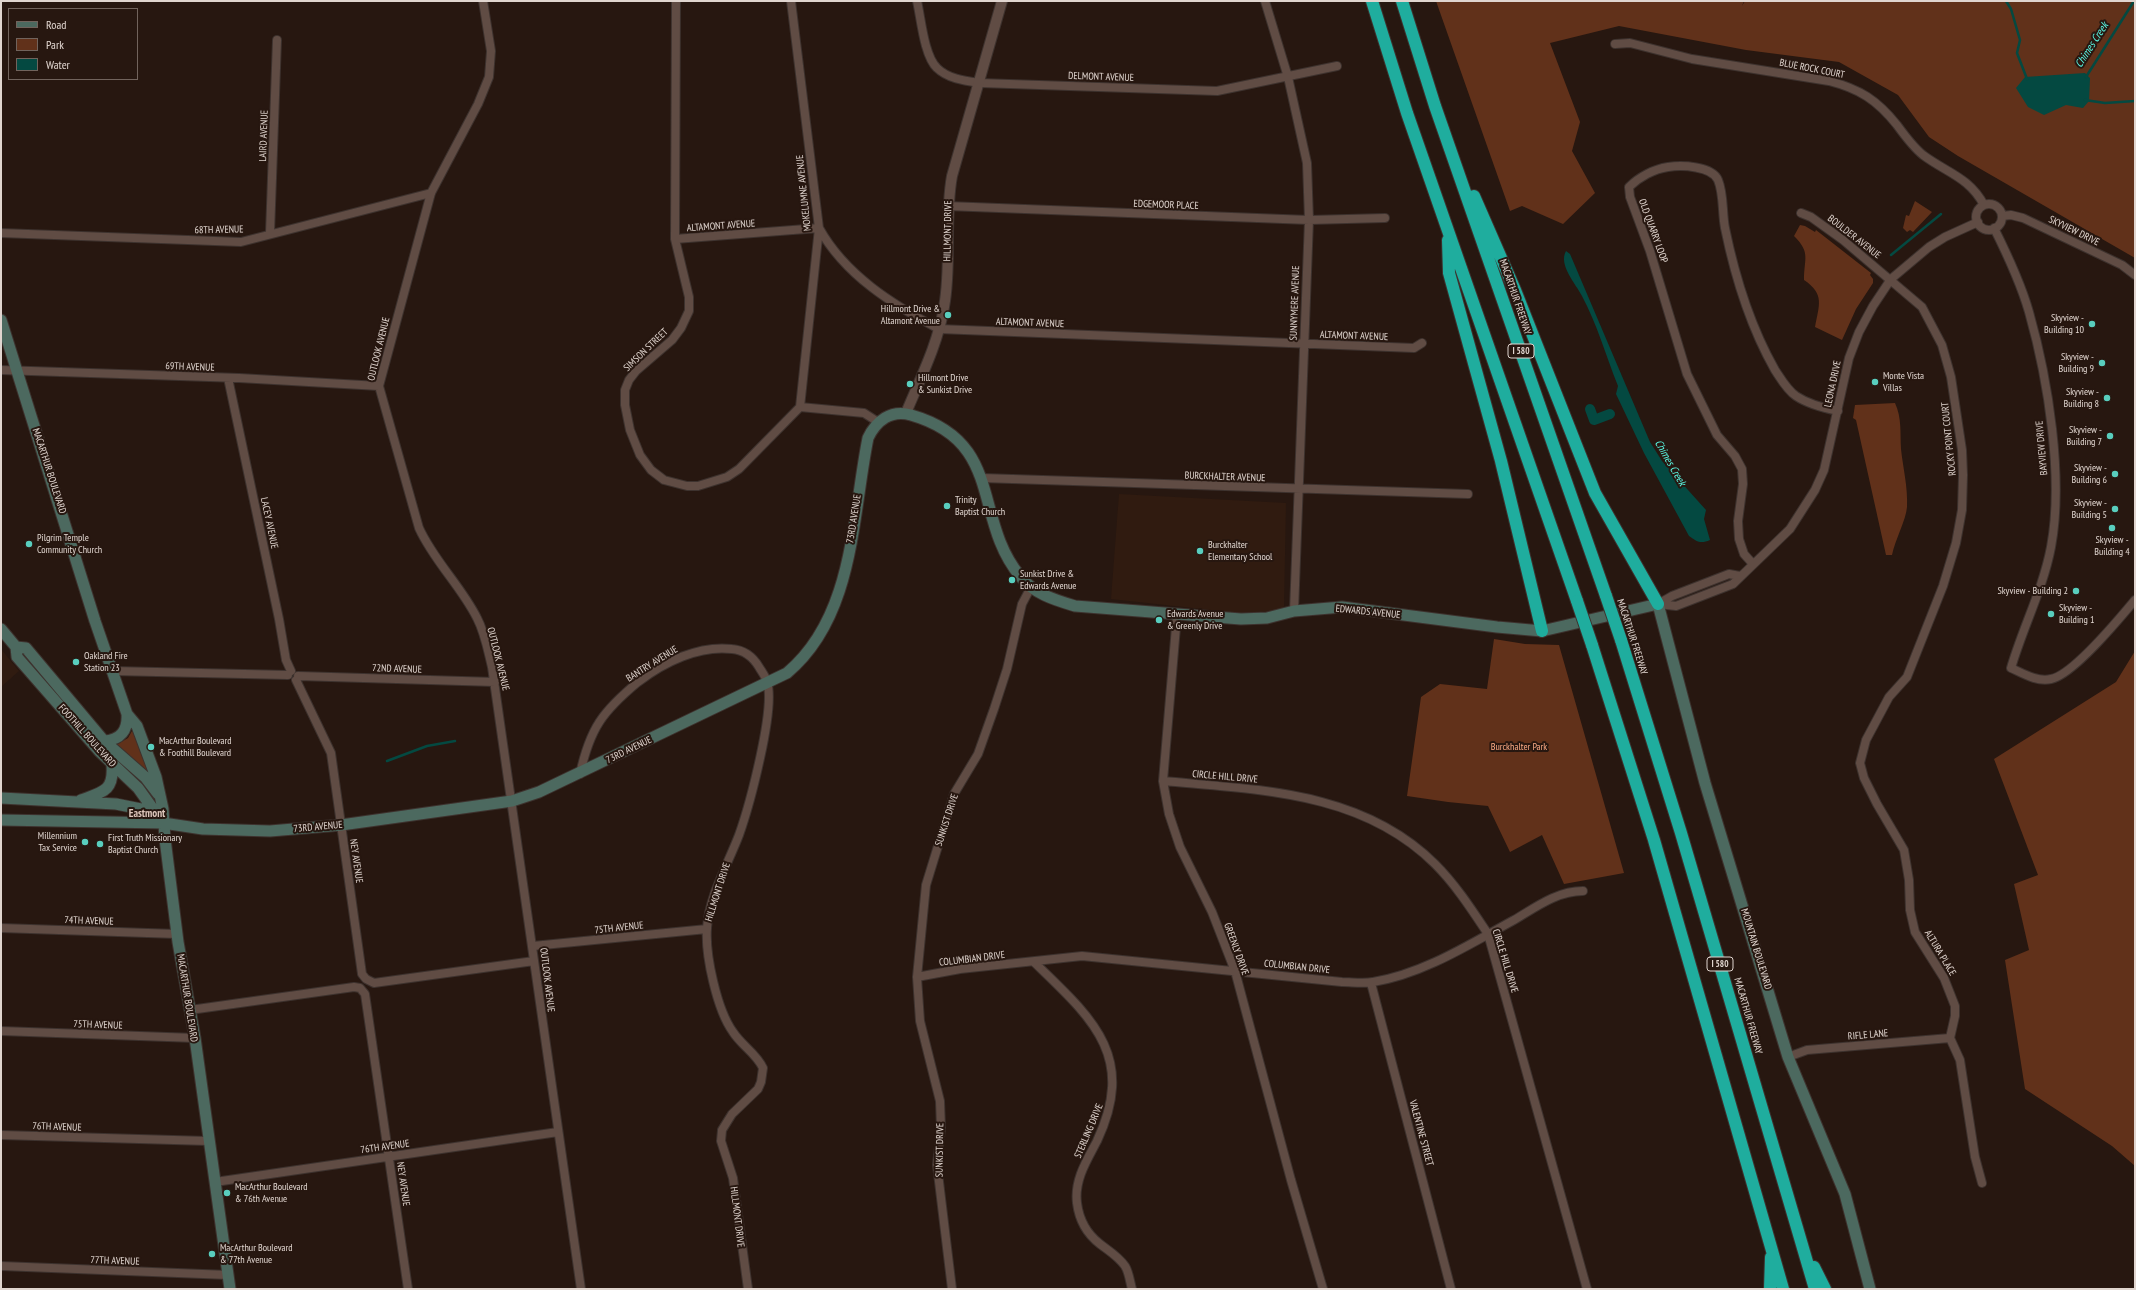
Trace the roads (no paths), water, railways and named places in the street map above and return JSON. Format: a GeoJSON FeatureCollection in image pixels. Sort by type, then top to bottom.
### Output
{"type":"FeatureCollection","features":[{"type":"Feature","properties":{"kind":"highway"},"geometry":{"type":"LineString","coordinates":[[1366,1],[1386,51]]}},
{"type":"Feature","properties":{"kind":"highway","name":"I 580"},"geometry":{"type":"LineString","coordinates":[[1372,1],[1386,51],[1592,645],[1654,840],[1784,1289]]}},
{"type":"Feature","properties":{"kind":"highway","name":"MACARTHUR FREEWAY"},"geometry":{"type":"LineString","coordinates":[[1402,1],[1435,106],[1621,640],[1679,826],[1815,1289]]}},
{"type":"Feature","properties":{"kind":"highway"},"geometry":{"type":"LineString","coordinates":[[1435,106],[1515,290],[1592,487],[1623,545],[1658,604]]}},
{"type":"Feature","properties":{"kind":"highway"},"geometry":{"type":"LineString","coordinates":[[1448,229],[1449,273],[1501,461],[1542,631]]}},
{"type":"Feature","properties":{"kind":"highway"},"geometry":{"type":"LineString","coordinates":[[1800,1238],[1825,1289]]}},
{"type":"Feature","properties":{"kind":"highway"},"geometry":{"type":"LineString","coordinates":[[1770,1289],[1772,1246]]}},
{"type":"Feature","properties":{"kind":"main road","name":"MACARTHUR BOULEVARD"},"geometry":{"type":"LineString","coordinates":[[1,320],[112,670],[127,714],[137,726],[156,776],[163,809],[163,823],[177,934],[195,1038],[208,1141],[230,1289]]}},
{"type":"Feature","properties":{"kind":"main road"},"geometry":{"type":"LineString","coordinates":[[878,422],[886,416],[897,413],[929,420],[947,430],[966,449],[974,460],[982,478],[1001,545],[1010,562],[1031,587]]}},
{"type":"Feature","properties":{"kind":"main road","name":"73RD AVENUE"},"geometry":{"type":"LineString","coordinates":[[1,820],[163,823],[203,829],[270,831],[341,825],[512,801],[539,792],[580,774],[787,673],[813,648],[826,624],[839,593],[847,564],[868,438],[878,422]]}},
{"type":"Feature","properties":{"kind":"main road","name":"EDWARDS AVENUE"},"geometry":{"type":"LineString","coordinates":[[1031,587],[1055,600],[1075,606],[1176,615],[1241,619],[1267,618],[1294,611],[1342,607],[1497,627],[1542,631],[1658,604]]}},
{"type":"Feature","properties":{"kind":"main road","name":"MOUNTAIN BOULEVARD"},"geometry":{"type":"LineString","coordinates":[[1658,604],[1706,783],[1788,1057],[1844,1194],[1870,1289]]}},
{"type":"Feature","properties":{"kind":"main road","name":"FOOTHILL BOULEVARD"},"geometry":{"type":"LineString","coordinates":[[1,628],[16,646],[17,657],[112,765],[138,788],[163,823]]}},
{"type":"Feature","properties":{"kind":"main road","name":"FOOTHILL BOULEVARD"},"geometry":{"type":"LineString","coordinates":[[16,646],[26,648],[104,741],[145,777],[160,796]]}},
{"type":"Feature","properties":{"kind":"main road"},"geometry":{"type":"LineString","coordinates":[[104,741],[113,741],[121,735],[128,724],[127,714]]}},
{"type":"Feature","properties":{"kind":"main road"},"geometry":{"type":"LineString","coordinates":[[75,802],[107,789],[113,779],[112,765]]}},
{"type":"Feature","properties":{"kind":"main road","name":"73RD AVENUE"},"geometry":{"type":"LineString","coordinates":[[1,798],[116,804],[141,808],[163,823]]}},
{"type":"Feature","properties":{"kind":"street","name":"OUTLOOK AVENUE"},"geometry":{"type":"LineString","coordinates":[[483,1],[492,51],[489,76],[478,104],[431,193],[379,386],[419,528],[426,544],[477,618],[485,637],[495,682],[558,1132],[582,1289]]}},
{"type":"Feature","properties":{"kind":"street","name":"SIMSON STREET"},"geometry":{"type":"LineString","coordinates":[[676,1],[675,239],[689,297],[689,311],[681,328],[672,340],[636,371],[629,380],[625,390],[625,405],[630,430],[640,456],[651,470],[664,480],[674,484],[687,486],[713,483],[728,477],[739,469],[800,407]]}},
{"type":"Feature","properties":{"kind":"street","name":"MOKELUMNE AVENUE"},"geometry":{"type":"LineString","coordinates":[[791,1],[819,228],[800,407]]}},
{"type":"Feature","properties":{"kind":"street","name":"DELMONT AVENUE"},"geometry":{"type":"LineString","coordinates":[[917,1],[926,43],[936,68],[953,77],[980,83],[1217,91],[1337,66]]}},
{"type":"Feature","properties":{"kind":"street","name":"HILLMONT DRIVE"},"geometry":{"type":"LineString","coordinates":[[906,414],[939,329],[947,283],[947,206],[956,159],[980,83],[1002,1]]}},
{"type":"Feature","properties":{"kind":"street","name":"SUNNYMERE AVENUE"},"geometry":{"type":"LineString","coordinates":[[1265,1],[1288,77],[1307,163],[1309,220],[1294,611]]}},
{"type":"Feature","properties":{"kind":"street","name":"LAIRD AVENUE"},"geometry":{"type":"LineString","coordinates":[[270,233],[277,40]]}},
{"type":"Feature","properties":{"kind":"street","name":"BLUE ROCK COURT"},"geometry":{"type":"LineString","coordinates":[[1615,44],[1630,43],[1692,59],[1829,81],[1850,86],[1879,104],[1913,146],[1923,155],[1967,182],[1974,189],[1984,205]]}},
{"type":"Feature","properties":{"kind":"street","name":"OLD QUARRY LOOP"},"geometry":{"type":"LineString","coordinates":[[1753,564],[1744,554],[1739,539],[1738,521],[1743,484],[1742,469],[1735,456],[1717,435],[1688,374],[1650,251],[1630,197],[1629,187],[1638,178],[1668,167],[1704,169],[1714,173],[1718,181],[1730,250],[1752,326],[1765,352],[1783,382],[1794,395],[1820,407],[1838,411]]}},
{"type":"Feature","properties":{"kind":"street","name":"68TH AVENUE"},"geometry":{"type":"LineString","coordinates":[[1,233],[241,242],[270,233],[431,193]]}},
{"type":"Feature","properties":{"kind":"street"},"geometry":{"type":"LineString","coordinates":[[1989,204],[1996,206],[2002,216],[1999,224],[1994,228],[1986,229],[1978,222],[1976,214],[1984,205],[1989,204]]}},
{"type":"Feature","properties":{"kind":"street","name":"EDGEMOOR PLACE"},"geometry":{"type":"LineString","coordinates":[[947,206],[1309,220],[1385,218]]}},
{"type":"Feature","properties":{"kind":"street","name":"BOULDER AVENUE"},"geometry":{"type":"LineString","coordinates":[[1801,214],[1811,217],[1843,240],[1891,280]]}},
{"type":"Feature","properties":{"kind":"street","name":"SKYVIEW DRIVE"},"geometry":{"type":"LineString","coordinates":[[2002,216],[2011,215],[2023,218],[2122,265],[2135,275]]}},
{"type":"Feature","properties":{"kind":"street","name":"LEONA DRIVE"},"geometry":{"type":"LineString","coordinates":[[1658,604],[1672,596],[1729,574],[1740,576],[1790,529],[1815,490],[1824,470],[1849,358],[1859,332],[1891,280],[1929,247],[1945,237],[1978,222]]}},
{"type":"Feature","properties":{"kind":"street","name":"ALTAMONT AVENUE"},"geometry":{"type":"LineString","coordinates":[[675,239],[819,228],[837,255],[878,294],[909,314],[939,329],[1414,348],[1422,343]]}},
{"type":"Feature","properties":{"kind":"street","name":"BAYVIEW DRIVE"},"geometry":{"type":"LineString","coordinates":[[1994,228],[2029,311],[2037,345],[2055,455],[2055,512],[2051,546],[2042,581],[2011,668],[2036,679],[2052,679],[2067,672],[2120,618],[2135,600]]}},
{"type":"Feature","properties":{"kind":"street","name":"ROCKY POINT COURT"},"geometry":{"type":"LineString","coordinates":[[1860,763],[1866,740],[1889,697],[1907,677],[1943,586],[1956,543],[1962,510],[1963,475],[1957,407],[1951,377],[1942,345],[1922,307],[1891,280]]}},
{"type":"Feature","properties":{"kind":"street","name":"69TH AVENUE"},"geometry":{"type":"LineString","coordinates":[[1,370],[228,378],[379,386]]}},
{"type":"Feature","properties":{"kind":"street","name":"LACEY AVENUE"},"geometry":{"type":"LineString","coordinates":[[228,378],[289,673]]}},
{"type":"Feature","properties":{"kind":"street"},"geometry":{"type":"LineString","coordinates":[[800,407],[864,413],[878,422]]}},
{"type":"Feature","properties":{"kind":"street","name":"BURCKHALTER AVENUE"},"geometry":{"type":"LineString","coordinates":[[982,478],[1298,490],[1468,494]]}},
{"type":"Feature","properties":{"kind":"street","name":"SUNKIST DRIVE"},"geometry":{"type":"LineString","coordinates":[[952,1289],[937,1165],[941,1128],[940,1101],[920,1021],[917,977],[926,885],[954,794],[978,754],[994,709],[1007,669],[1022,604],[1031,587]]}},
{"type":"Feature","properties":{"kind":"street","name":"GREENLY DRIVE"},"geometry":{"type":"LineString","coordinates":[[1176,615],[1163,781],[1169,814],[1180,847],[1212,912],[1235,971],[1291,1180],[1323,1289]]}},
{"type":"Feature","properties":{"kind":"street","name":"BANTRY AVENUE"},"geometry":{"type":"LineString","coordinates":[[580,774],[583,757],[596,724],[604,713],[617,699],[642,680],[683,655],[722,648],[737,649],[756,661],[768,682]]}},
{"type":"Feature","properties":{"kind":"street"},"geometry":{"type":"LineString","coordinates":[[112,670],[289,673],[290,679],[297,678]]}},
{"type":"Feature","properties":{"kind":"street","name":"72ND AVENUE"},"geometry":{"type":"LineString","coordinates":[[297,678],[495,682]]}},
{"type":"Feature","properties":{"kind":"street","name":"NEY AVENUE"},"geometry":{"type":"LineString","coordinates":[[297,678],[331,753],[362,974],[366,979],[374,983],[534,960]]}},
{"type":"Feature","properties":{"kind":"street","name":"HILLMONT DRIVE"},"geometry":{"type":"LineString","coordinates":[[748,1289],[733,1178],[722,1141],[722,1130],[732,1114],[758,1088],[761,1082],[763,1068],[752,1051],[734,1034],[722,1011],[712,974],[707,929],[709,913],[739,833],[758,769],[769,704],[768,682]]}},
{"type":"Feature","properties":{"kind":"street","name":"ALTURA PLACE"},"geometry":{"type":"LineString","coordinates":[[1860,763],[1864,778],[1877,804],[1904,850],[1909,880],[1910,910],[1915,932],[1944,978],[1955,1006],[1955,1016],[1950,1038]]}},
{"type":"Feature","properties":{"kind":"street","name":"CIRCLE HILL DRIVE"},"geometry":{"type":"LineString","coordinates":[[1163,781],[1275,791],[1324,801],[1365,818],[1404,840],[1435,864],[1463,897],[1488,934],[1587,1289]]}},
{"type":"Feature","properties":{"kind":"street","name":"COLUMBIAN DRIVE"},"geometry":{"type":"LineString","coordinates":[[917,977],[960,969],[1082,956],[1342,982],[1371,983],[1418,970],[1488,934],[1560,894],[1583,890]]}},
{"type":"Feature","properties":{"kind":"street","name":"74TH AVENUE"},"geometry":{"type":"LineString","coordinates":[[1,928],[177,934]]}},
{"type":"Feature","properties":{"kind":"street","name":"75TH AVENUE"},"geometry":{"type":"LineString","coordinates":[[533,946],[707,929]]}},
{"type":"Feature","properties":{"kind":"street","name":"STERLING DRIVE"},"geometry":{"type":"LineString","coordinates":[[1034,962],[1082,1010],[1096,1030],[1109,1055],[1113,1081],[1111,1106],[1078,1180],[1077,1202],[1081,1219],[1089,1232],[1126,1267],[1132,1289]]}},
{"type":"Feature","properties":{"kind":"street","name":"VALENTINE STREET"},"geometry":{"type":"LineString","coordinates":[[1371,983],[1451,1289]]}},
{"type":"Feature","properties":{"kind":"street","name":"NEY AVENUE"},"geometry":{"type":"LineString","coordinates":[[190,1010],[354,987],[360,988],[365,994],[408,1289]]}},
{"type":"Feature","properties":{"kind":"street","name":"75TH AVENUE"},"geometry":{"type":"LineString","coordinates":[[1,1031],[195,1038]]}},
{"type":"Feature","properties":{"kind":"street"},"geometry":{"type":"LineString","coordinates":[[1950,1038],[1960,1060],[1975,1157],[1982,1183]]}},
{"type":"Feature","properties":{"kind":"street","name":"RIFLE LANE"},"geometry":{"type":"LineString","coordinates":[[1788,1057],[1807,1050],[1950,1038]]}},
{"type":"Feature","properties":{"kind":"street","name":"76TH AVENUE"},"geometry":{"type":"LineString","coordinates":[[215,1182],[558,1132]]}},
{"type":"Feature","properties":{"kind":"street","name":"76TH AVENUE"},"geometry":{"type":"LineString","coordinates":[[1,1135],[208,1141]]}},
{"type":"Feature","properties":{"kind":"street","name":"77TH AVENUE"},"geometry":{"type":"LineString","coordinates":[[1,1266],[228,1275]]}},
{"type":"Feature","properties":{"kind":"water"},"geometry":{"type":"Polygon","coordinates":[[[2085,73],[2090,78],[2089,101],[2083,108],[2066,105],[2044,115],[2028,107],[2016,88],[2025,77],[2085,73]]]}},
{"type":"Feature","properties":{"kind":"water"},"geometry":{"type":"Polygon","coordinates":[[[1566,251],[1570,254],[1650,442],[1662,461],[1706,510],[1704,519],[1710,540],[1699,542],[1689,536],[1644,453],[1616,394],[1618,386],[1592,318],[1582,296],[1566,268],[1564,256],[1566,251]]]}},
{"type":"Feature","properties":{"kind":"waterway"},"geometry":{"type":"LineString","coordinates":[[2006,1],[2011,9],[2020,40],[2017,53],[2027,79]]}},
{"type":"Feature","properties":{"kind":"waterway","name":"Chimes Creek"},"geometry":{"type":"LineString","coordinates":[[2086,77],[2134,1]]}},
{"type":"Feature","properties":{"kind":"waterway"},"geometry":{"type":"LineString","coordinates":[[2085,100],[2105,103],[2135,101]]}},
{"type":"Feature","properties":{"kind":"waterway"},"geometry":{"type":"LineString","coordinates":[[1891,255],[1941,214]]}},
{"type":"Feature","properties":{"kind":"waterway","name":"Chimes Creek"},"geometry":{"type":"LineString","coordinates":[[1590,409],[1594,420],[1610,414]]}},
{"type":"Feature","properties":{"kind":"waterway"},"geometry":{"type":"LineString","coordinates":[[387,761],[427,746],[455,741]]}},
{"type":"Feature","properties":{"kind":"place","name":"Hillmont Drive & Altamont Avenue"},"geometry":{"type":"Point","coordinates":[948,315]}},
{"type":"Feature","properties":{"kind":"place","name":"Skyview - Building 10"},"geometry":{"type":"Point","coordinates":[2092,324]}},
{"type":"Feature","properties":{"kind":"place","name":"Skyview - Building 9"},"geometry":{"type":"Point","coordinates":[2102,363]}},
{"type":"Feature","properties":{"kind":"place","name":"Monte Vista Villas"},"geometry":{"type":"Point","coordinates":[1875,382]}},
{"type":"Feature","properties":{"kind":"place","name":"Hillmont Drive & Sunkist Drive"},"geometry":{"type":"Point","coordinates":[910,384]}},
{"type":"Feature","properties":{"kind":"place","name":"Skyview - Building 8"},"geometry":{"type":"Point","coordinates":[2107,398]}},
{"type":"Feature","properties":{"kind":"place","name":"Skyview - Building 7"},"geometry":{"type":"Point","coordinates":[2110,436]}},
{"type":"Feature","properties":{"kind":"place","name":"Skyview - Building 6"},"geometry":{"type":"Point","coordinates":[2115,474]}},
{"type":"Feature","properties":{"kind":"place","name":"Trinity Baptist Church"},"geometry":{"type":"Point","coordinates":[947,506]}},
{"type":"Feature","properties":{"kind":"place","name":"Skyview - Building 5"},"geometry":{"type":"Point","coordinates":[2115,509]}},
{"type":"Feature","properties":{"kind":"place","name":"Skyview - Building 4"},"geometry":{"type":"Point","coordinates":[2112,528]}},
{"type":"Feature","properties":{"kind":"place","name":"Pilgrim Temple Community Church"},"geometry":{"type":"Point","coordinates":[29,544]}},
{"type":"Feature","properties":{"kind":"place","name":"Burckhalter Elementary School"},"geometry":{"type":"Point","coordinates":[1200,551]}},
{"type":"Feature","properties":{"kind":"place","name":"Sunkist Drive & Edwards Avenue"},"geometry":{"type":"Point","coordinates":[1012,580]}},
{"type":"Feature","properties":{"kind":"place","name":"Skyview - Building 2"},"geometry":{"type":"Point","coordinates":[2076,591]}},
{"type":"Feature","properties":{"kind":"place","name":"Skyview - Building 1"},"geometry":{"type":"Point","coordinates":[2051,614]}},
{"type":"Feature","properties":{"kind":"place","name":"Edwards Avenue & Greenly Drive"},"geometry":{"type":"Point","coordinates":[1159,620]}},
{"type":"Feature","properties":{"kind":"place","name":"Oakland Fire Station 23"},"geometry":{"type":"Point","coordinates":[76,662]}},
{"type":"Feature","properties":{"kind":"place","name":"MacArthur Boulevard & Foothill Boulevard"},"geometry":{"type":"Point","coordinates":[151,747]}},
{"type":"Feature","properties":{"kind":"place","name":"Millennium Tax Service"},"geometry":{"type":"Point","coordinates":[85,842]}},
{"type":"Feature","properties":{"kind":"place","name":"First Truth Missionary Baptist Church"},"geometry":{"type":"Point","coordinates":[100,844]}},
{"type":"Feature","properties":{"kind":"place","name":"MacArthur Boulevard & 76th Avenue"},"geometry":{"type":"Point","coordinates":[227,1193]}},
{"type":"Feature","properties":{"kind":"place","name":"MacArthur Boulevard & 77th Avenue"},"geometry":{"type":"Point","coordinates":[212,1254]}},
{"type":"Feature","properties":{"kind":"district","name":"Eastmont"},"geometry":{"type":"Point","coordinates":[147,814]}},
{"type":"Feature","properties":{"kind":"park label","name":"Burckhalter Park"},"geometry":{"type":"Point","coordinates":[1519,747]}}]}
